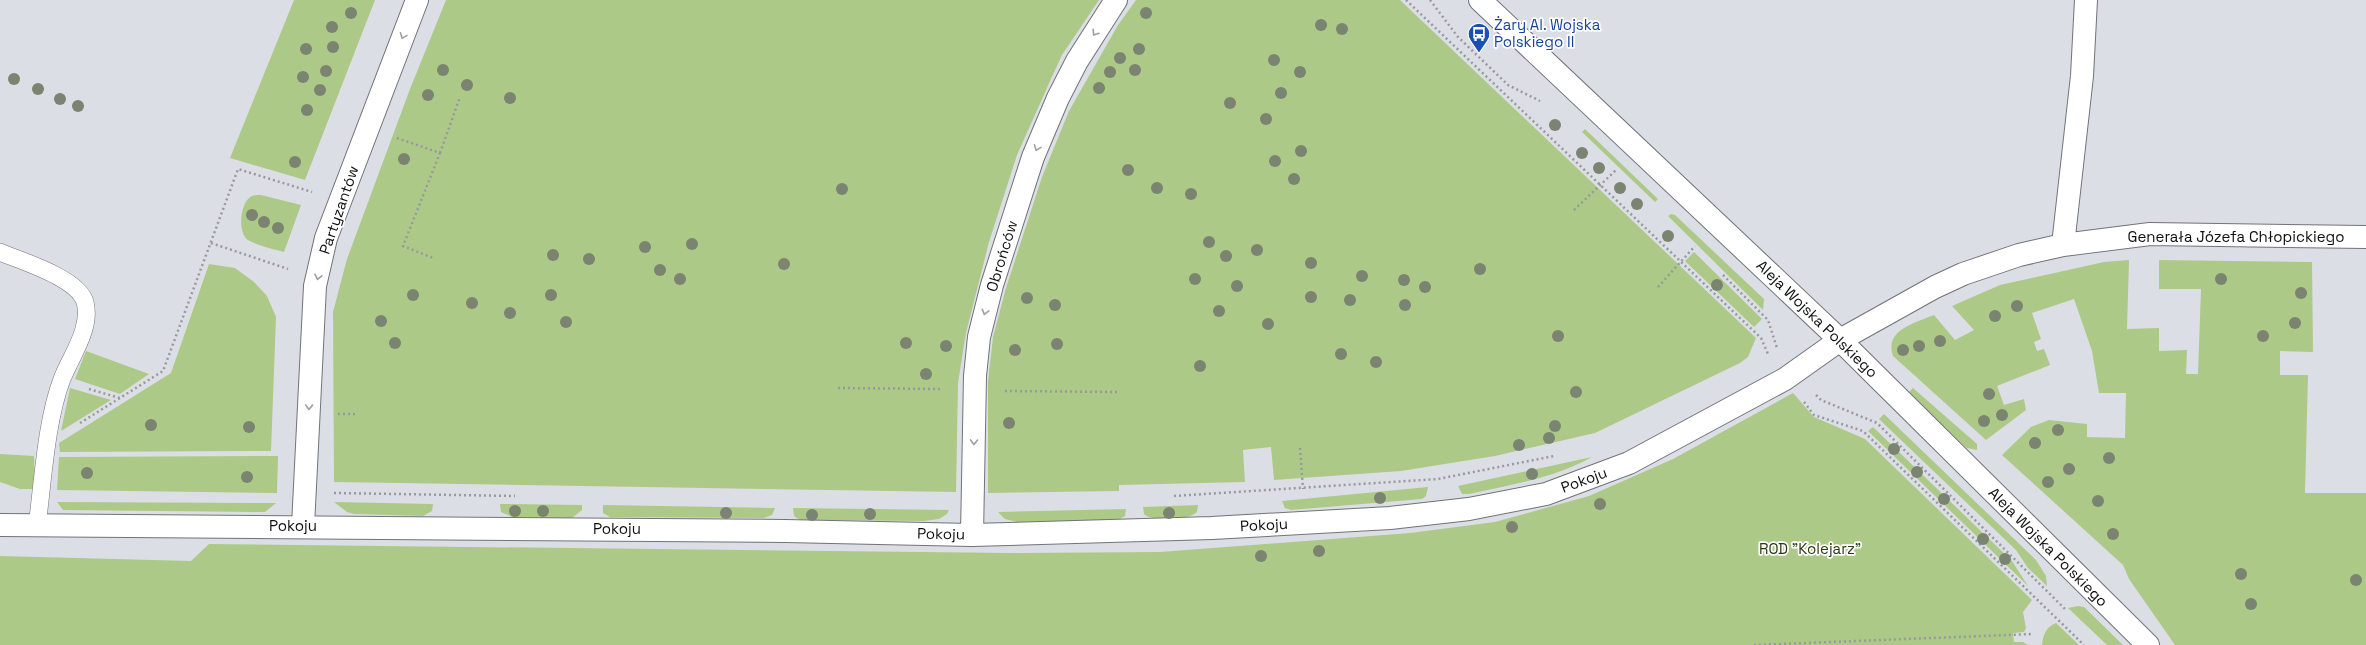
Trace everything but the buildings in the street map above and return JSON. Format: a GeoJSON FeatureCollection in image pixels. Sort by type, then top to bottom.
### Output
{"type":"FeatureCollection","features":[{"type":"Feature","properties":{"kind":"street","name":"Partyzantów"},"geometry":{"type":"LineString","coordinates":[[303,526],[316,286],[326,238],[417,0]]}},
{"type":"Feature","properties":{"kind":"street","name":"Obrońców"},"geometry":{"type":"LineString","coordinates":[[972,535],[975,376],[979,337],[992,285],[1033,157],[1058,98],[1077,61],[1116,0]]}},
{"type":"Feature","properties":{"kind":"street","name":"Aleja Wojska Polskiego"},"geometry":{"type":"LineString","coordinates":[[1480,0],[1840,340],[2148,645]]}},
{"type":"Feature","properties":{"kind":"street"},"geometry":{"type":"LineString","coordinates":[[2063,245],[2082,76],[2086,0]]}},
{"type":"Feature","properties":{"kind":"street","name":"Generała Józefa Chłopickiego"},"geometry":{"type":"LineString","coordinates":[[1840,340],[1935,286],[1963,274],[2019,255],[2063,245],[2150,234],[2366,237]]}},
{"type":"Feature","properties":{"kind":"street","name":"Pokoju"},"geometry":{"type":"LineString","coordinates":[[0,525],[303,526],[785,531],[972,535],[1212,528],[1390,518],[1469,509],[1546,494],[1603,474],[1663,446],[1790,375],[1840,340]]}},
{"type":"Feature","properties":{"kind":"lane"},"geometry":{"type":"LineString","coordinates":[[0,252],[58,277],[74,286],[84,301],[85,321],[62,380],[49,443],[38,526]]}},
{"type":"Feature","properties":{"kind":"path"},"geometry":{"type":"LineString","coordinates":[[1406,0],[1761,338],[1769,358],[1779,353]]}},
{"type":"Feature","properties":{"kind":"path"},"geometry":{"type":"LineString","coordinates":[[1430,0],[1458,37],[1508,85],[1542,102]]}},
{"type":"Feature","properties":{"kind":"path"},"geometry":{"type":"LineString","coordinates":[[434,258],[403,246],[440,153],[460,97]]}},
{"type":"Feature","properties":{"kind":"path"},"geometry":{"type":"LineString","coordinates":[[400,139],[440,153]]}},
{"type":"Feature","properties":{"kind":"path"},"geometry":{"type":"LineString","coordinates":[[1611,165],[1622,175]]}},
{"type":"Feature","properties":{"kind":"path"},"geometry":{"type":"LineString","coordinates":[[49,443],[163,371],[238,169],[315,193]]}},
{"type":"Feature","properties":{"kind":"path"},"geometry":{"type":"LineString","coordinates":[[1574,210],[1616,170]]}},
{"type":"Feature","properties":{"kind":"path"},"geometry":{"type":"LineString","coordinates":[[1689,241],[1700,252]]}},
{"type":"Feature","properties":{"kind":"path"},"geometry":{"type":"LineString","coordinates":[[211,243],[290,270]]}},
{"type":"Feature","properties":{"kind":"path"},"geometry":{"type":"LineString","coordinates":[[1658,287],[1695,246]]}},
{"type":"Feature","properties":{"kind":"path"},"geometry":{"type":"LineString","coordinates":[[1723,274],[1768,320],[1779,353],[1790,375],[1814,415],[1863,431],[2084,645]]}},
{"type":"Feature","properties":{"kind":"path"},"geometry":{"type":"LineString","coordinates":[[1790,375],[1821,400],[1877,423],[2072,616]]}},
{"type":"Feature","properties":{"kind":"path"},"geometry":{"type":"LineString","coordinates":[[838,388],[950,389]]}},
{"type":"Feature","properties":{"kind":"path"},"geometry":{"type":"LineString","coordinates":[[1003,391],[1120,392]]}},
{"type":"Feature","properties":{"kind":"path"},"geometry":{"type":"LineString","coordinates":[[334,414],[358,414]]}},
{"type":"Feature","properties":{"kind":"path"},"geometry":{"type":"LineString","coordinates":[[1300,448],[1303,489]]}},
{"type":"Feature","properties":{"kind":"path"},"geometry":{"type":"LineString","coordinates":[[1171,496],[1303,489],[1438,479],[1562,454]]}},
{"type":"Feature","properties":{"kind":"path"},"geometry":{"type":"LineString","coordinates":[[306,492],[522,496]]}},
{"type":"Feature","properties":{"kind":"path"},"geometry":{"type":"LineString","coordinates":[[1754,645],[2033,634]]}},
{"type":"Feature","properties":{"kind":"green space"},"geometry":{"type":"Polygon","coordinates":[[[294,0],[375,0],[305,180],[230,158],[294,0]]]}},
{"type":"Feature","properties":{"kind":"green space"},"geometry":{"type":"Polygon","coordinates":[[[446,0],[1099,0],[1062,55],[1051,79],[1017,155],[989,242],[966,333],[958,383],[956,492],[334,482],[333,312],[347,259],[410,89],[446,0]]]}},
{"type":"Feature","properties":{"kind":"green space"},"geometry":{"type":"Polygon","coordinates":[[[1136,0],[1400,0],[1756,338],[1748,357],[1740,363],[1595,433],[1495,456],[1401,471],[1274,480],[1271,447],[1243,450],[1245,482],[1119,485],[1119,491],[988,493],[988,381],[993,337],[1006,288],[1042,177],[1069,111],[1118,25],[1136,0]]]}},
{"type":"Feature","properties":{"kind":"green space"},"geometry":{"type":"Polygon","coordinates":[[[1585,129],[1658,199],[1655,202],[1582,132],[1585,129]]]}},
{"type":"Feature","properties":{"kind":"green space"},"geometry":{"type":"Polygon","coordinates":[[[261,195],[301,205],[284,252],[248,240],[242,231],[241,217],[245,204],[252,196],[261,195]]]}},
{"type":"Feature","properties":{"kind":"green space"},"geometry":{"type":"Polygon","coordinates":[[[1671,214],[1675,215],[1764,299],[1763,310],[1668,216],[1671,214]]]}},
{"type":"Feature","properties":{"kind":"green space"},"geometry":{"type":"Polygon","coordinates":[[[1694,252],[1762,319],[1754,327],[1685,261],[1694,252]]]}},
{"type":"Feature","properties":{"kind":"green space"},"geometry":{"type":"Polygon","coordinates":[[[2129,260],[2127,329],[2159,328],[2159,351],[2187,350],[2186,374],[2198,374],[2201,289],[2159,289],[2159,260],[2312,262],[2313,352],[2280,351],[2280,375],[2308,375],[2305,493],[2366,493],[2366,645],[2175,645],[2129,579],[2123,565],[2002,455],[2031,427],[2049,420],[2087,424],[2087,437],[2125,438],[2126,393],[2099,393],[2092,351],[2074,299],[2032,313],[2041,339],[2034,342],[2037,351],[2044,349],[2050,365],[1997,386],[2004,405],[2024,399],[2026,410],[1986,440],[1893,356],[1891,347],[1897,334],[1910,325],[1934,315],[1955,340],[1974,330],[1952,306],[2000,285],[2104,262],[2129,260]]]}},
{"type":"Feature","properties":{"kind":"green space"},"geometry":{"type":"Polygon","coordinates":[[[209,264],[235,268],[254,282],[267,296],[276,317],[271,451],[60,452],[59,443],[171,373],[209,264]]]}},
{"type":"Feature","properties":{"kind":"green space"},"geometry":{"type":"Polygon","coordinates":[[[86,351],[149,374],[120,394],[75,379],[86,351]]]}},
{"type":"Feature","properties":{"kind":"green space"},"geometry":{"type":"Polygon","coordinates":[[[70,388],[111,400],[61,431],[70,388]]]}},
{"type":"Feature","properties":{"kind":"green space"},"geometry":{"type":"Polygon","coordinates":[[[1913,388],[1977,444],[1977,450],[1967,448],[1913,399],[1909,392],[1913,388]]]}},
{"type":"Feature","properties":{"kind":"green space","name":"ROD \"Kolejarz\""},"geometry":{"type":"Polygon","coordinates":[[[1793,393],[1814,417],[1865,439],[2032,600],[2023,612],[2026,628],[2024,632],[2013,633],[2014,642],[2023,642],[2028,645],[0,645],[0,556],[191,561],[209,544],[1011,553],[1160,552],[1410,533],[1495,522],[1589,496],[1673,459],[1793,393]]]}},
{"type":"Feature","properties":{"kind":"green space"},"geometry":{"type":"Polygon","coordinates":[[[1884,414],[2036,560],[2046,576],[2047,586],[2028,568],[2016,550],[1879,419],[1884,414]]]}},
{"type":"Feature","properties":{"kind":"green space"},"geometry":{"type":"Polygon","coordinates":[[[1873,427],[2012,561],[2028,586],[1868,431],[1873,427]]]}},
{"type":"Feature","properties":{"kind":"green space"},"geometry":{"type":"Polygon","coordinates":[[[0,454],[34,456],[35,489],[20,489],[0,482],[0,454]]]}},
{"type":"Feature","properties":{"kind":"green space"},"geometry":{"type":"Polygon","coordinates":[[[278,456],[277,493],[57,490],[59,457],[278,456]]]}},
{"type":"Feature","properties":{"kind":"green space"},"geometry":{"type":"Polygon","coordinates":[[[1592,457],[1548,476],[1469,494],[1462,494],[1458,486],[1592,457]]]}},
{"type":"Feature","properties":{"kind":"green space"},"geometry":{"type":"Polygon","coordinates":[[[1428,487],[1426,496],[1422,499],[1291,510],[1285,508],[1282,501],[1428,487]]]}},
{"type":"Feature","properties":{"kind":"green space"},"geometry":{"type":"Polygon","coordinates":[[[57,502],[276,503],[265,512],[63,510],[57,502]]]}},
{"type":"Feature","properties":{"kind":"green space"},"geometry":{"type":"Polygon","coordinates":[[[334,502],[433,504],[432,511],[423,516],[354,514],[347,512],[334,502]]]}},
{"type":"Feature","properties":{"kind":"green space"},"geometry":{"type":"Polygon","coordinates":[[[500,504],[582,505],[582,510],[572,518],[512,517],[501,512],[500,504]]]}},
{"type":"Feature","properties":{"kind":"green space"},"geometry":{"type":"Polygon","coordinates":[[[603,505],[775,508],[772,515],[764,518],[610,517],[603,513],[603,505]]]}},
{"type":"Feature","properties":{"kind":"green space"},"geometry":{"type":"Polygon","coordinates":[[[1198,505],[1197,512],[1193,515],[1170,519],[1148,517],[1144,514],[1143,507],[1198,505]]]}},
{"type":"Feature","properties":{"kind":"green space"},"geometry":{"type":"Polygon","coordinates":[[[793,508],[949,510],[947,514],[939,519],[924,521],[800,520],[794,516],[793,508]]]}},
{"type":"Feature","properties":{"kind":"green space"},"geometry":{"type":"Polygon","coordinates":[[[1126,509],[1125,516],[1116,521],[1017,522],[1005,519],[998,512],[1126,509]]]}},
{"type":"Feature","properties":{"kind":"green space"},"geometry":{"type":"Polygon","coordinates":[[[2078,606],[2084,607],[2123,645],[2107,645],[2068,608],[2078,606]]]}},
{"type":"Feature","properties":{"kind":"green space"},"geometry":{"type":"Polygon","coordinates":[[[2056,623],[2079,645],[2042,645],[2046,632],[2056,623]]]}},
{"type":"Feature","properties":{"kind":"place","name":"Żary Al. Wojska Polskiego II"},"geometry":{"type":"Point","coordinates":[1479,54]}}]}
